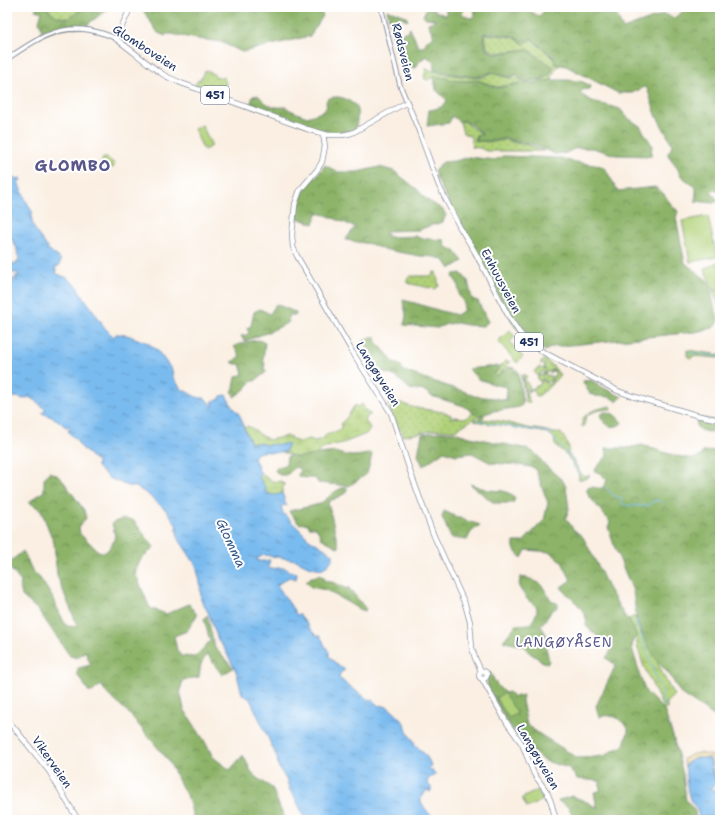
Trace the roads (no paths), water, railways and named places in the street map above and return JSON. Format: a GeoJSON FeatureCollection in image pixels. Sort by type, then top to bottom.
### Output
{"type":"FeatureCollection","features":[{"type":"Feature","properties":{"kind":"main road"},"geometry":{"type":"LineString","coordinates":[[116,39],[128,13],[129,7]]}},
{"type":"Feature","properties":{"kind":"main road","name":"Glomboveien"},"geometry":{"type":"LineString","coordinates":[[116,39],[172,79],[282,120],[326,134],[342,135],[352,133],[406,102]]}},
{"type":"Feature","properties":{"kind":"main road","name":"Enhuusveien"},"geometry":{"type":"LineString","coordinates":[[406,102],[419,131],[439,186],[509,317],[525,339],[543,352],[618,391],[696,415],[720,420]]}},
{"type":"Feature","properties":{"kind":"main road","name":"Langøyveien"},"geometry":{"type":"LineString","coordinates":[[326,134],[324,153],[320,166],[302,187],[297,198],[292,228],[293,247],[346,342],[390,413],[434,536],[465,604],[470,622],[472,648],[481,671],[478,675],[479,677],[484,678],[490,694],[503,718],[522,744],[534,774],[550,799],[556,820]]}},
{"type":"Feature","properties":{"kind":"main road","name":"Vikerveien"},"geometry":{"type":"LineString","coordinates":[[7,718],[49,771],[78,820]]}},
{"type":"Feature","properties":{"kind":"street","name":"Rødsveien"},"geometry":{"type":"LineString","coordinates":[[381,7],[400,84],[406,102]]}},
{"type":"Feature","properties":{"kind":"street","name":"Glomboveien"},"geometry":{"type":"LineString","coordinates":[[7,59],[42,37],[63,30],[76,29],[97,31],[112,36],[116,39]]}},
{"type":"Feature","properties":{"kind":"water","name":"Glomma"},"geometry":{"type":"Polygon","coordinates":[[[7,175],[9,178],[12,175],[15,179],[21,179],[18,183],[33,213],[31,215],[33,226],[48,249],[61,260],[59,266],[55,267],[57,274],[66,277],[78,287],[102,323],[101,324],[114,337],[116,334],[127,335],[148,343],[157,350],[172,370],[173,377],[182,390],[197,397],[205,398],[212,406],[214,406],[212,402],[220,399],[221,396],[226,395],[241,418],[251,443],[260,443],[265,445],[289,444],[286,451],[273,453],[266,451],[254,455],[253,457],[258,466],[257,468],[261,473],[259,476],[266,488],[265,491],[267,493],[278,495],[282,493],[285,499],[284,502],[288,505],[281,506],[283,513],[309,539],[333,554],[333,558],[328,565],[321,569],[308,566],[296,560],[264,555],[258,558],[257,561],[261,562],[270,560],[268,567],[269,569],[285,568],[289,571],[297,573],[296,579],[289,577],[277,585],[296,615],[299,614],[312,631],[317,636],[320,636],[329,652],[331,659],[345,670],[340,673],[339,678],[380,707],[380,705],[388,707],[405,724],[408,734],[414,741],[414,745],[429,760],[431,766],[428,768],[436,774],[428,779],[427,783],[431,787],[431,791],[429,792],[429,790],[427,790],[424,794],[422,794],[421,798],[421,803],[434,820],[306,820],[278,766],[277,757],[250,699],[242,694],[236,671],[218,640],[208,612],[201,600],[200,582],[196,565],[178,538],[176,524],[167,511],[146,493],[136,487],[128,486],[109,478],[97,467],[97,462],[70,434],[68,430],[71,428],[69,426],[66,427],[56,419],[42,413],[45,409],[37,402],[29,397],[23,399],[7,396],[7,277],[12,277],[15,281],[18,280],[15,279],[15,276],[19,276],[18,273],[12,273],[10,266],[12,263],[16,264],[19,262],[19,258],[17,248],[14,244],[15,243],[7,235],[7,175]]]}},
{"type":"Feature","properties":{"kind":"water"},"geometry":{"type":"Polygon","coordinates":[[[696,758],[709,758],[710,760],[712,773],[718,782],[712,787],[713,790],[718,791],[717,797],[720,804],[720,820],[699,819],[697,810],[690,799],[685,767],[687,763],[696,758]]]}},
{"type":"Feature","properties":{"kind":"waterway"},"geometry":{"type":"LineString","coordinates":[[689,353],[720,356]]}},
{"type":"Feature","properties":{"kind":"waterway"},"geometry":{"type":"LineString","coordinates":[[478,421],[548,432],[569,455],[580,475]]}},
{"type":"Feature","properties":{"kind":"waterway"},"geometry":{"type":"LineString","coordinates":[[606,487],[611,494],[619,498]]}},
{"type":"Feature","properties":{"kind":"waterway"},"geometry":{"type":"LineString","coordinates":[[621,498],[623,505],[648,506],[653,501],[658,500],[663,503]]}},
{"type":"Feature","properties":{"kind":"waterway"},"geometry":{"type":"LineString","coordinates":[[638,620],[636,623],[658,683],[662,689],[662,699],[665,706]]}},
{"type":"Feature","properties":{"kind":"district","name":"GLOMBO"},"geometry":{"type":"Point","coordinates":[73,165]}},
{"type":"Feature","properties":{"kind":"district","name":"LANGØYÅSEN"},"geometry":{"type":"Point","coordinates":[564,642]}}]}
